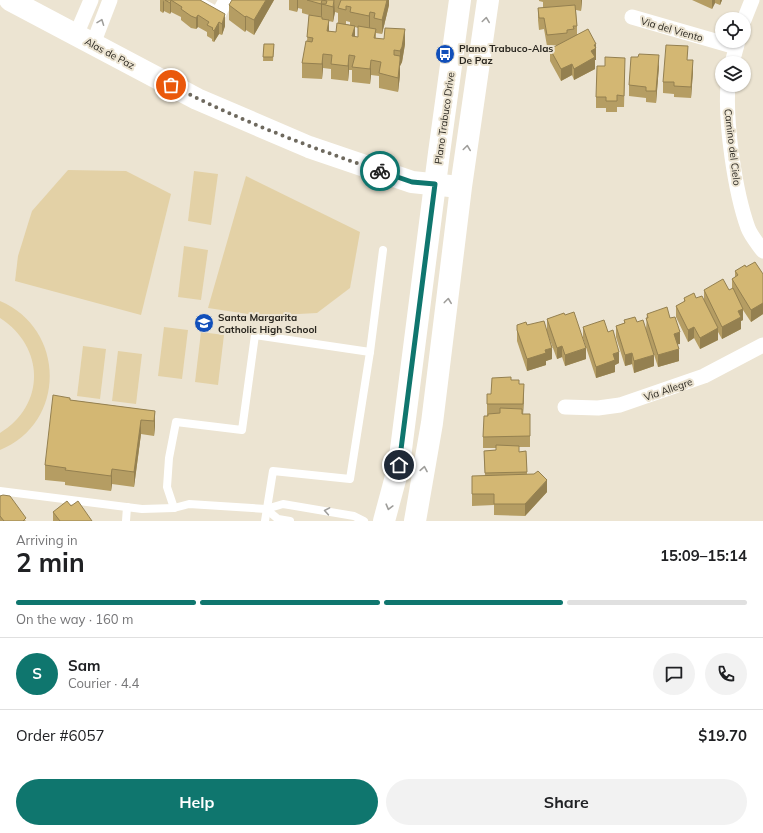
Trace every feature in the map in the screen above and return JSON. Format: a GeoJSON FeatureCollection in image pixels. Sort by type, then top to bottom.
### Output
{"type":"FeatureCollection","features":[{"type":"Feature","properties":{"kind":"main road","name":"Alas de Paz"},"geometry":{"type":"LineString","coordinates":[[10,0],[197,99],[309,147],[412,182],[461,187]]}},
{"type":"Feature","properties":{"kind":"main road","name":"Plano Trabuco Drive"},"geometry":{"type":"LineString","coordinates":[[384,521],[399,465],[460,0]]}},
{"type":"Feature","properties":{"kind":"main road"},"geometry":{"type":"LineString","coordinates":[[414,521],[432,423],[461,187],[488,0]]}},
{"type":"Feature","properties":{"kind":"street"},"geometry":{"type":"LineString","coordinates":[[84,40],[91,0]]}},
{"type":"Feature","properties":{"kind":"street"},"geometry":{"type":"LineString","coordinates":[[84,40],[110,0]]}},
{"type":"Feature","properties":{"kind":"street"},"geometry":{"type":"LineString","coordinates":[[190,0],[218,15],[226,0]]}},
{"type":"Feature","properties":{"kind":"street"},"geometry":{"type":"LineString","coordinates":[[747,12],[752,0]]}},
{"type":"Feature","properties":{"kind":"street","name":"Via del Viento"},"geometry":{"type":"LineString","coordinates":[[632,17],[715,38]]}},
{"type":"Feature","properties":{"kind":"street","name":"Camino del Cielo"},"geometry":{"type":"LineString","coordinates":[[728,92],[727,100],[736,180],[748,229],[763,251]]}},
{"type":"Feature","properties":{"kind":"street","name":"Via Allegre"},"geometry":{"type":"LineString","coordinates":[[565,407],[598,408],[620,405],[704,376],[763,345]]}},
{"type":"Feature","properties":{"kind":"lane"},"geometry":{"type":"LineString","coordinates":[[265,521],[273,471],[350,479],[370,352],[383,250]]}},
{"type":"Feature","properties":{"kind":"lane"},"geometry":{"type":"LineString","coordinates":[[174,508],[167,487],[169,458],[176,422],[242,430],[255,335],[370,352]]}},
{"type":"Feature","properties":{"kind":"lane"},"geometry":{"type":"LineString","coordinates":[[0,491],[142,509],[174,508],[189,504],[266,509],[284,504],[354,516],[364,521]]}},
{"type":"Feature","properties":{"kind":"lane"},"geometry":{"type":"LineString","coordinates":[[126,521],[128,507]]}},
{"type":"Feature","properties":{"kind":"lane"},"geometry":{"type":"LineString","coordinates":[[266,509],[278,519],[290,521]]}},
{"type":"Feature","properties":{"kind":"shaded area"},"geometry":{"type":"Polygon","coordinates":[[[68,170],[126,171],[171,194],[141,315],[15,281],[18,256],[32,211],[68,170]]]}},
{"type":"Feature","properties":{"kind":"shaded area"},"geometry":{"type":"Polygon","coordinates":[[[194,171],[218,174],[211,225],[188,221],[194,171]]]}},
{"type":"Feature","properties":{"kind":"shaded area"},"geometry":{"type":"Polygon","coordinates":[[[246,176],[360,232],[350,288],[317,313],[261,316],[208,308],[246,176]]]}},
{"type":"Feature","properties":{"kind":"shaded area"},"geometry":{"type":"Polygon","coordinates":[[[184,246],[208,250],[201,300],[178,297],[184,246]]]}},
{"type":"Feature","properties":{"kind":"shaded area"},"geometry":{"type":"Polygon","coordinates":[[[0,301],[22,314],[37,332],[47,353],[50,376],[47,398],[38,419],[22,437],[0,450],[0,433],[15,421],[26,407],[32,392],[34,376],[32,360],[25,344],[15,330],[0,318],[0,301]]]}},
{"type":"Feature","properties":{"kind":"shaded area"},"geometry":{"type":"Polygon","coordinates":[[[164,327],[188,330],[182,379],[158,376],[164,327]]]}},
{"type":"Feature","properties":{"kind":"shaded area"},"geometry":{"type":"Polygon","coordinates":[[[201,332],[224,335],[218,385],[195,382],[201,332]]]}},
{"type":"Feature","properties":{"kind":"shaded area"},"geometry":{"type":"Polygon","coordinates":[[[83,346],[106,349],[100,399],[77,396],[83,346]]]}},
{"type":"Feature","properties":{"kind":"shaded area"},"geometry":{"type":"Polygon","coordinates":[[[118,351],[142,354],[136,404],[112,401],[118,351]]]}},
{"type":"Feature","properties":{"kind":"building"},"geometry":{"type":"Polygon","coordinates":[[[171,0],[200,0],[225,14],[222,24],[219,22],[214,31],[212,29],[213,28],[207,25],[209,22],[198,15],[196,18],[191,16],[181,9],[182,7],[171,0]]]}},
{"type":"Feature","properties":{"kind":"building"},"geometry":{"type":"Polygon","coordinates":[[[232,0],[266,0],[254,20],[246,16],[245,17],[229,5],[232,0]]]}},
{"type":"Feature","properties":{"kind":"building"},"geometry":{"type":"Polygon","coordinates":[[[307,0],[322,0],[321,4],[307,0]]]}},
{"type":"Feature","properties":{"kind":"building"},"geometry":{"type":"Polygon","coordinates":[[[322,0],[334,0],[333,7],[322,4],[326,4],[327,1],[322,0]]]}},
{"type":"Feature","properties":{"kind":"building"},"geometry":{"type":"Polygon","coordinates":[[[341,0],[387,0],[382,20],[374,18],[375,13],[370,12],[369,16],[350,12],[351,7],[346,6],[346,10],[338,8],[341,0]]]}},
{"type":"Feature","properties":{"kind":"building"},"geometry":{"type":"Polygon","coordinates":[[[575,5],[577,26],[573,26],[574,29],[567,30],[567,33],[547,35],[544,18],[539,18],[538,8],[575,5]]]}},
{"type":"Feature","properties":{"kind":"building"},"geometry":{"type":"Polygon","coordinates":[[[309,15],[322,17],[322,19],[329,20],[327,31],[336,32],[337,23],[355,26],[352,36],[358,37],[358,26],[376,29],[374,38],[384,39],[385,28],[405,29],[400,51],[394,50],[394,55],[400,56],[398,78],[379,73],[381,62],[371,60],[370,69],[352,67],[355,56],[349,55],[348,66],[331,64],[332,55],[323,54],[322,64],[302,63],[306,41],[312,42],[313,38],[307,37],[309,15]]]}},
{"type":"Feature","properties":{"kind":"building"},"geometry":{"type":"Polygon","coordinates":[[[588,29],[596,44],[594,45],[596,48],[591,51],[595,57],[574,69],[572,64],[561,69],[550,49],[588,29]]]}},
{"type":"Feature","properties":{"kind":"building"},"geometry":{"type":"Polygon","coordinates":[[[264,44],[274,44],[273,57],[263,57],[264,44]]]}},
{"type":"Feature","properties":{"kind":"building"},"geometry":{"type":"Polygon","coordinates":[[[666,45],[688,46],[687,60],[693,60],[691,87],[674,86],[674,82],[663,82],[666,45]]]}},
{"type":"Feature","properties":{"kind":"building"},"geometry":{"type":"Polygon","coordinates":[[[639,54],[659,55],[656,91],[646,91],[646,87],[629,85],[631,57],[638,57],[639,54]]]}},
{"type":"Feature","properties":{"kind":"building"},"geometry":{"type":"Polygon","coordinates":[[[605,57],[625,58],[624,96],[617,95],[617,101],[606,101],[606,97],[596,97],[597,66],[605,66],[605,57]]]}},
{"type":"Feature","properties":{"kind":"building"},"geometry":{"type":"Polygon","coordinates":[[[755,262],[763,274],[763,303],[751,310],[732,279],[738,275],[735,271],[745,265],[746,267],[755,262]]]}},
{"type":"Feature","properties":{"kind":"building"},"geometry":{"type":"Polygon","coordinates":[[[723,279],[729,290],[733,288],[743,309],[738,311],[741,317],[722,327],[704,290],[723,279]]]}},
{"type":"Feature","properties":{"kind":"building"},"geometry":{"type":"Polygon","coordinates":[[[694,293],[696,298],[702,296],[718,328],[700,338],[694,327],[688,330],[676,306],[685,301],[684,298],[694,293]]]}},
{"type":"Feature","properties":{"kind":"building"},"geometry":{"type":"Polygon","coordinates":[[[667,307],[670,318],[675,317],[680,332],[674,334],[679,349],[658,355],[646,318],[648,318],[647,314],[667,307]]]}},
{"type":"Feature","properties":{"kind":"building"},"geometry":{"type":"Polygon","coordinates":[[[574,312],[586,348],[565,355],[562,346],[557,348],[547,319],[564,313],[565,315],[574,312]]]}},
{"type":"Feature","properties":{"kind":"building"},"geometry":{"type":"Polygon","coordinates":[[[635,317],[637,322],[643,320],[654,355],[634,361],[632,353],[625,355],[616,326],[625,323],[624,320],[635,317]]]}},
{"type":"Feature","properties":{"kind":"building"},"geometry":{"type":"Polygon","coordinates":[[[604,320],[608,332],[613,330],[619,352],[613,354],[615,360],[596,367],[583,327],[604,320]]]}},
{"type":"Feature","properties":{"kind":"building"},"geometry":{"type":"Polygon","coordinates":[[[544,321],[552,348],[545,350],[546,353],[527,359],[517,330],[517,325],[526,322],[527,325],[544,321]]]}},
{"type":"Feature","properties":{"kind":"building"},"geometry":{"type":"Polygon","coordinates":[[[511,377],[511,380],[519,380],[519,384],[524,384],[523,404],[487,404],[487,394],[491,394],[492,378],[511,377]]]}},
{"type":"Feature","properties":{"kind":"building"},"geometry":{"type":"Polygon","coordinates":[[[53,395],[70,398],[70,400],[155,411],[154,421],[141,420],[134,472],[112,469],[111,476],[65,470],[66,468],[45,465],[53,395]]]}},
{"type":"Feature","properties":{"kind":"building"},"geometry":{"type":"Polygon","coordinates":[[[500,408],[522,409],[522,414],[530,414],[530,436],[483,437],[484,416],[488,416],[488,414],[500,413],[500,408]]]}},
{"type":"Feature","properties":{"kind":"building"},"geometry":{"type":"Polygon","coordinates":[[[496,445],[519,446],[519,452],[526,451],[527,472],[485,473],[484,451],[496,450],[496,445]]]}},
{"type":"Feature","properties":{"kind":"building"},"geometry":{"type":"Polygon","coordinates":[[[538,471],[547,480],[525,504],[494,504],[494,494],[472,494],[472,476],[534,474],[538,471]]]}},
{"type":"Feature","properties":{"kind":"building"},"geometry":{"type":"Polygon","coordinates":[[[0,496],[10,496],[26,518],[23,521],[4,521],[0,516],[0,496]]]}},
{"type":"Feature","properties":{"kind":"building"},"geometry":{"type":"Polygon","coordinates":[[[67,501],[71,506],[78,501],[92,521],[60,521],[53,512],[67,501]]]}},
{"type":"Feature","properties":{"kind":"way so far"},"geometry":{"type":"LineString","coordinates":[[171,85],[197,99],[309,147],[380,171]]}},
{"type":"Feature","properties":{"kind":"place","name":"Plano Trabuco-Alas De Paz"},"geometry":{"type":"Point","coordinates":[445,54]}},
{"type":"Feature","properties":{"kind":"place","name":"Santa Margarita Catholic High School"},"geometry":{"type":"Point","coordinates":[204,323]}},
{"type":"Feature","properties":{"kind":"route"},"geometry":{"type":"LineString","coordinates":[[380,171],[412,182],[435,184],[399,465]]}}]}
